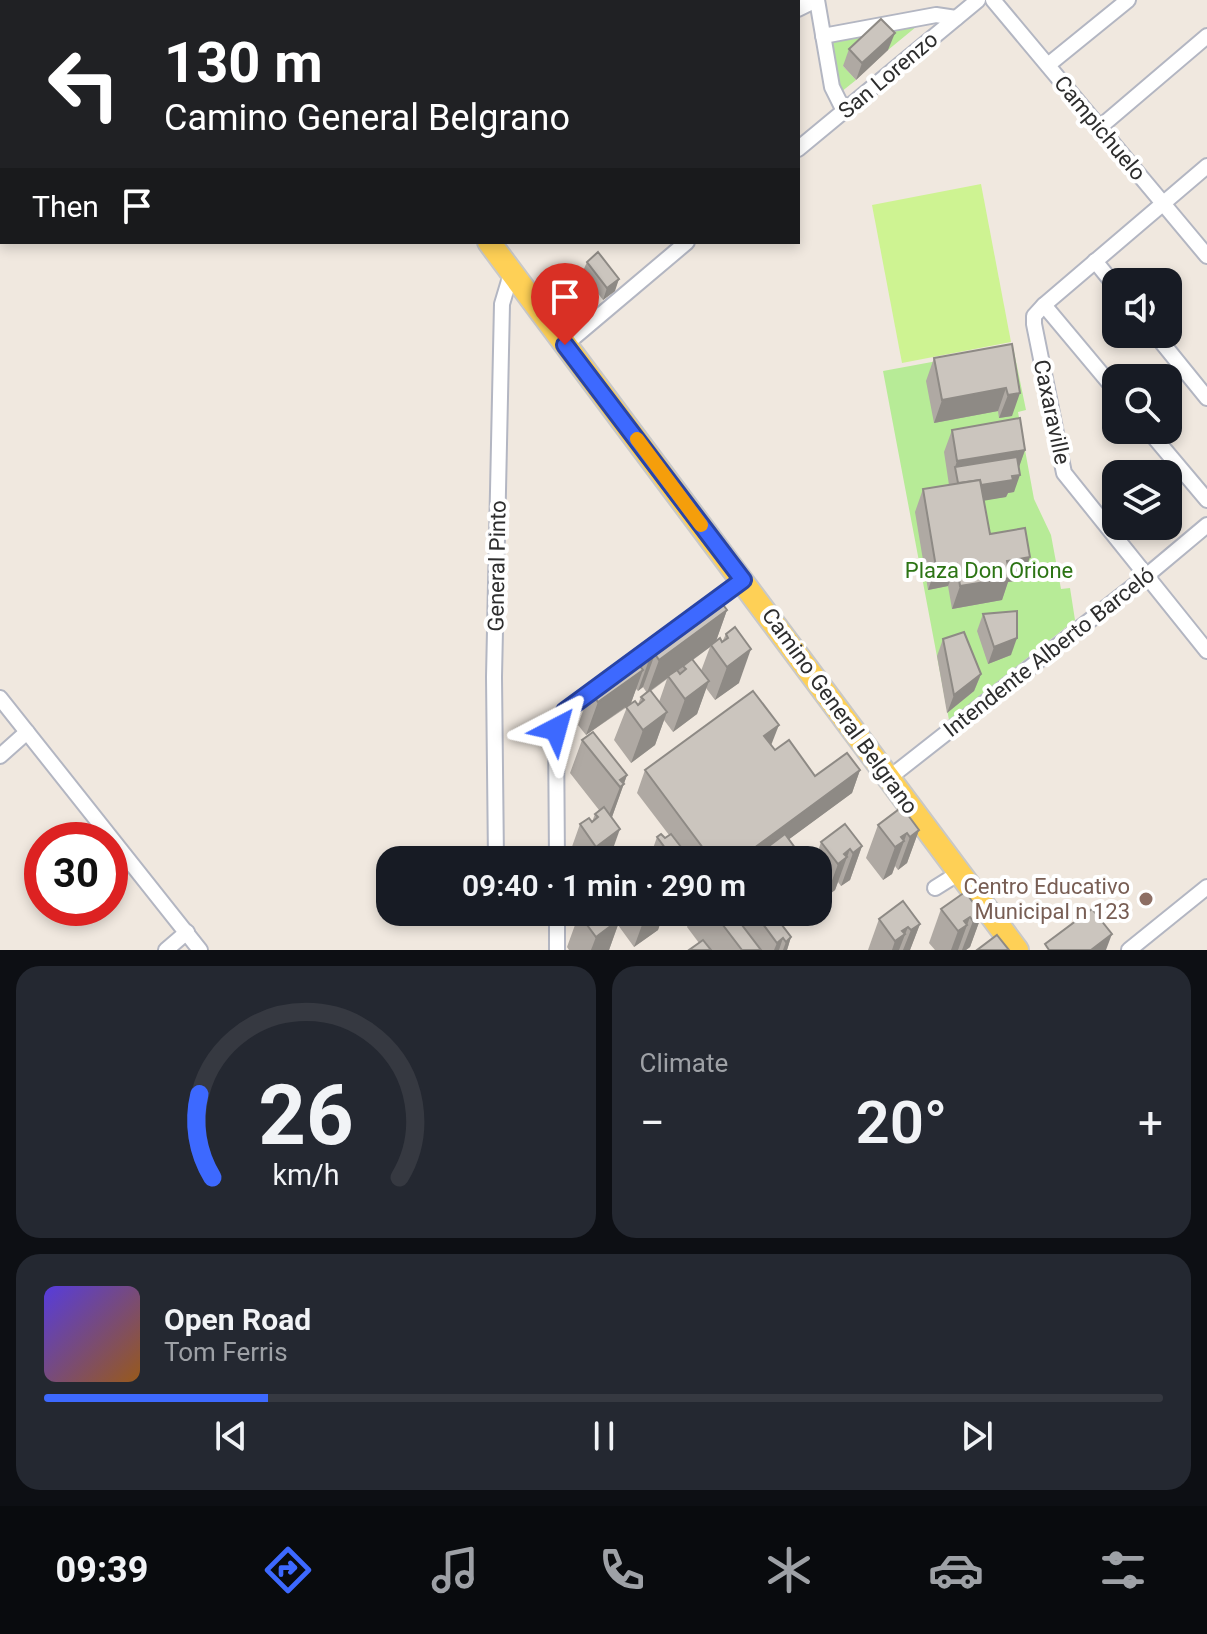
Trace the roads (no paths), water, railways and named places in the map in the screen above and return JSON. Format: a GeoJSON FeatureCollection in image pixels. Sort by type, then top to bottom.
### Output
{"type":"FeatureCollection","features":[{"type":"Feature","properties":{"kind":"main road","name":"Camino General Belgrano"},"geometry":{"type":"LineString","coordinates":[[490,244],[1017,950]]}},
{"type":"Feature","properties":{"kind":"street"},"geometry":{"type":"LineString","coordinates":[[816,0],[832,87],[844,111]]}},
{"type":"Feature","properties":{"kind":"street","name":"San Lorenzo"},"geometry":{"type":"LineString","coordinates":[[800,147],[978,0]]}},
{"type":"Feature","properties":{"kind":"street","name":"Campichuelo"},"geometry":{"type":"LineString","coordinates":[[993,0],[1207,256]]}},
{"type":"Feature","properties":{"kind":"street"},"geometry":{"type":"LineString","coordinates":[[1048,65],[1128,0]]}},
{"type":"Feature","properties":{"kind":"street"},"geometry":{"type":"LineString","coordinates":[[823,36],[936,15],[956,18]]}},
{"type":"Feature","properties":{"kind":"street"},"geometry":{"type":"LineString","coordinates":[[1099,128],[1207,36]]}},
{"type":"Feature","properties":{"kind":"street"},"geometry":{"type":"LineString","coordinates":[[1102,376],[1039,310],[1207,166]]}},
{"type":"Feature","properties":{"kind":"street"},"geometry":{"type":"LineString","coordinates":[[565,345],[685,244]]}},
{"type":"Feature","properties":{"kind":"street"},"geometry":{"type":"LineString","coordinates":[[1095,261],[1102,270]]}},
{"type":"Feature","properties":{"kind":"street","name":"General Pinto"},"geometry":{"type":"LineString","coordinates":[[496,846],[494,677],[502,304],[511,274]]}},
{"type":"Feature","properties":{"kind":"street","name":"Caxaraville"},"geometry":{"type":"LineString","coordinates":[[1039,310],[1064,473],[1207,651]]}},
{"type":"Feature","properties":{"kind":"street"},"geometry":{"type":"LineString","coordinates":[[1166,348],[1207,398]]}},
{"type":"Feature","properties":{"kind":"street"},"geometry":{"type":"LineString","coordinates":[[1160,444],[1207,500]]}},
{"type":"Feature","properties":{"kind":"street","name":"Intendente Alberto Barceló"},"geometry":{"type":"LineString","coordinates":[[889,778],[1207,525]]}},
{"type":"Feature","properties":{"kind":"street"},"geometry":{"type":"LineString","coordinates":[[693,616],[743,580]]}},
{"type":"Feature","properties":{"kind":"street"},"geometry":{"type":"LineString","coordinates":[[557,846],[556,729],[565,711],[668,635]]}},
{"type":"Feature","properties":{"kind":"street"},"geometry":{"type":"LineString","coordinates":[[0,698],[200,950]]}},
{"type":"Feature","properties":{"kind":"street"},"geometry":{"type":"LineString","coordinates":[[0,756],[27,732]]}},
{"type":"Feature","properties":{"kind":"street"},"geometry":{"type":"LineString","coordinates":[[935,888],[959,873]]}},
{"type":"Feature","properties":{"kind":"street"},"geometry":{"type":"LineString","coordinates":[[1129,950],[1207,887]]}},
{"type":"Feature","properties":{"kind":"street"},"geometry":{"type":"LineString","coordinates":[[557,926],[557,950]]}},
{"type":"Feature","properties":{"kind":"street"},"geometry":{"type":"LineString","coordinates":[[166,950],[187,932]]}},
{"type":"Feature","properties":{"kind":"place","name":"Centro Educativo Municipal n 123"},"geometry":{"type":"Point","coordinates":[1146,899]}},
{"type":"Feature","properties":{"kind":"park label","name":"Plaza Don Orione"},"geometry":{"type":"Point","coordinates":[989,570]}}]}
